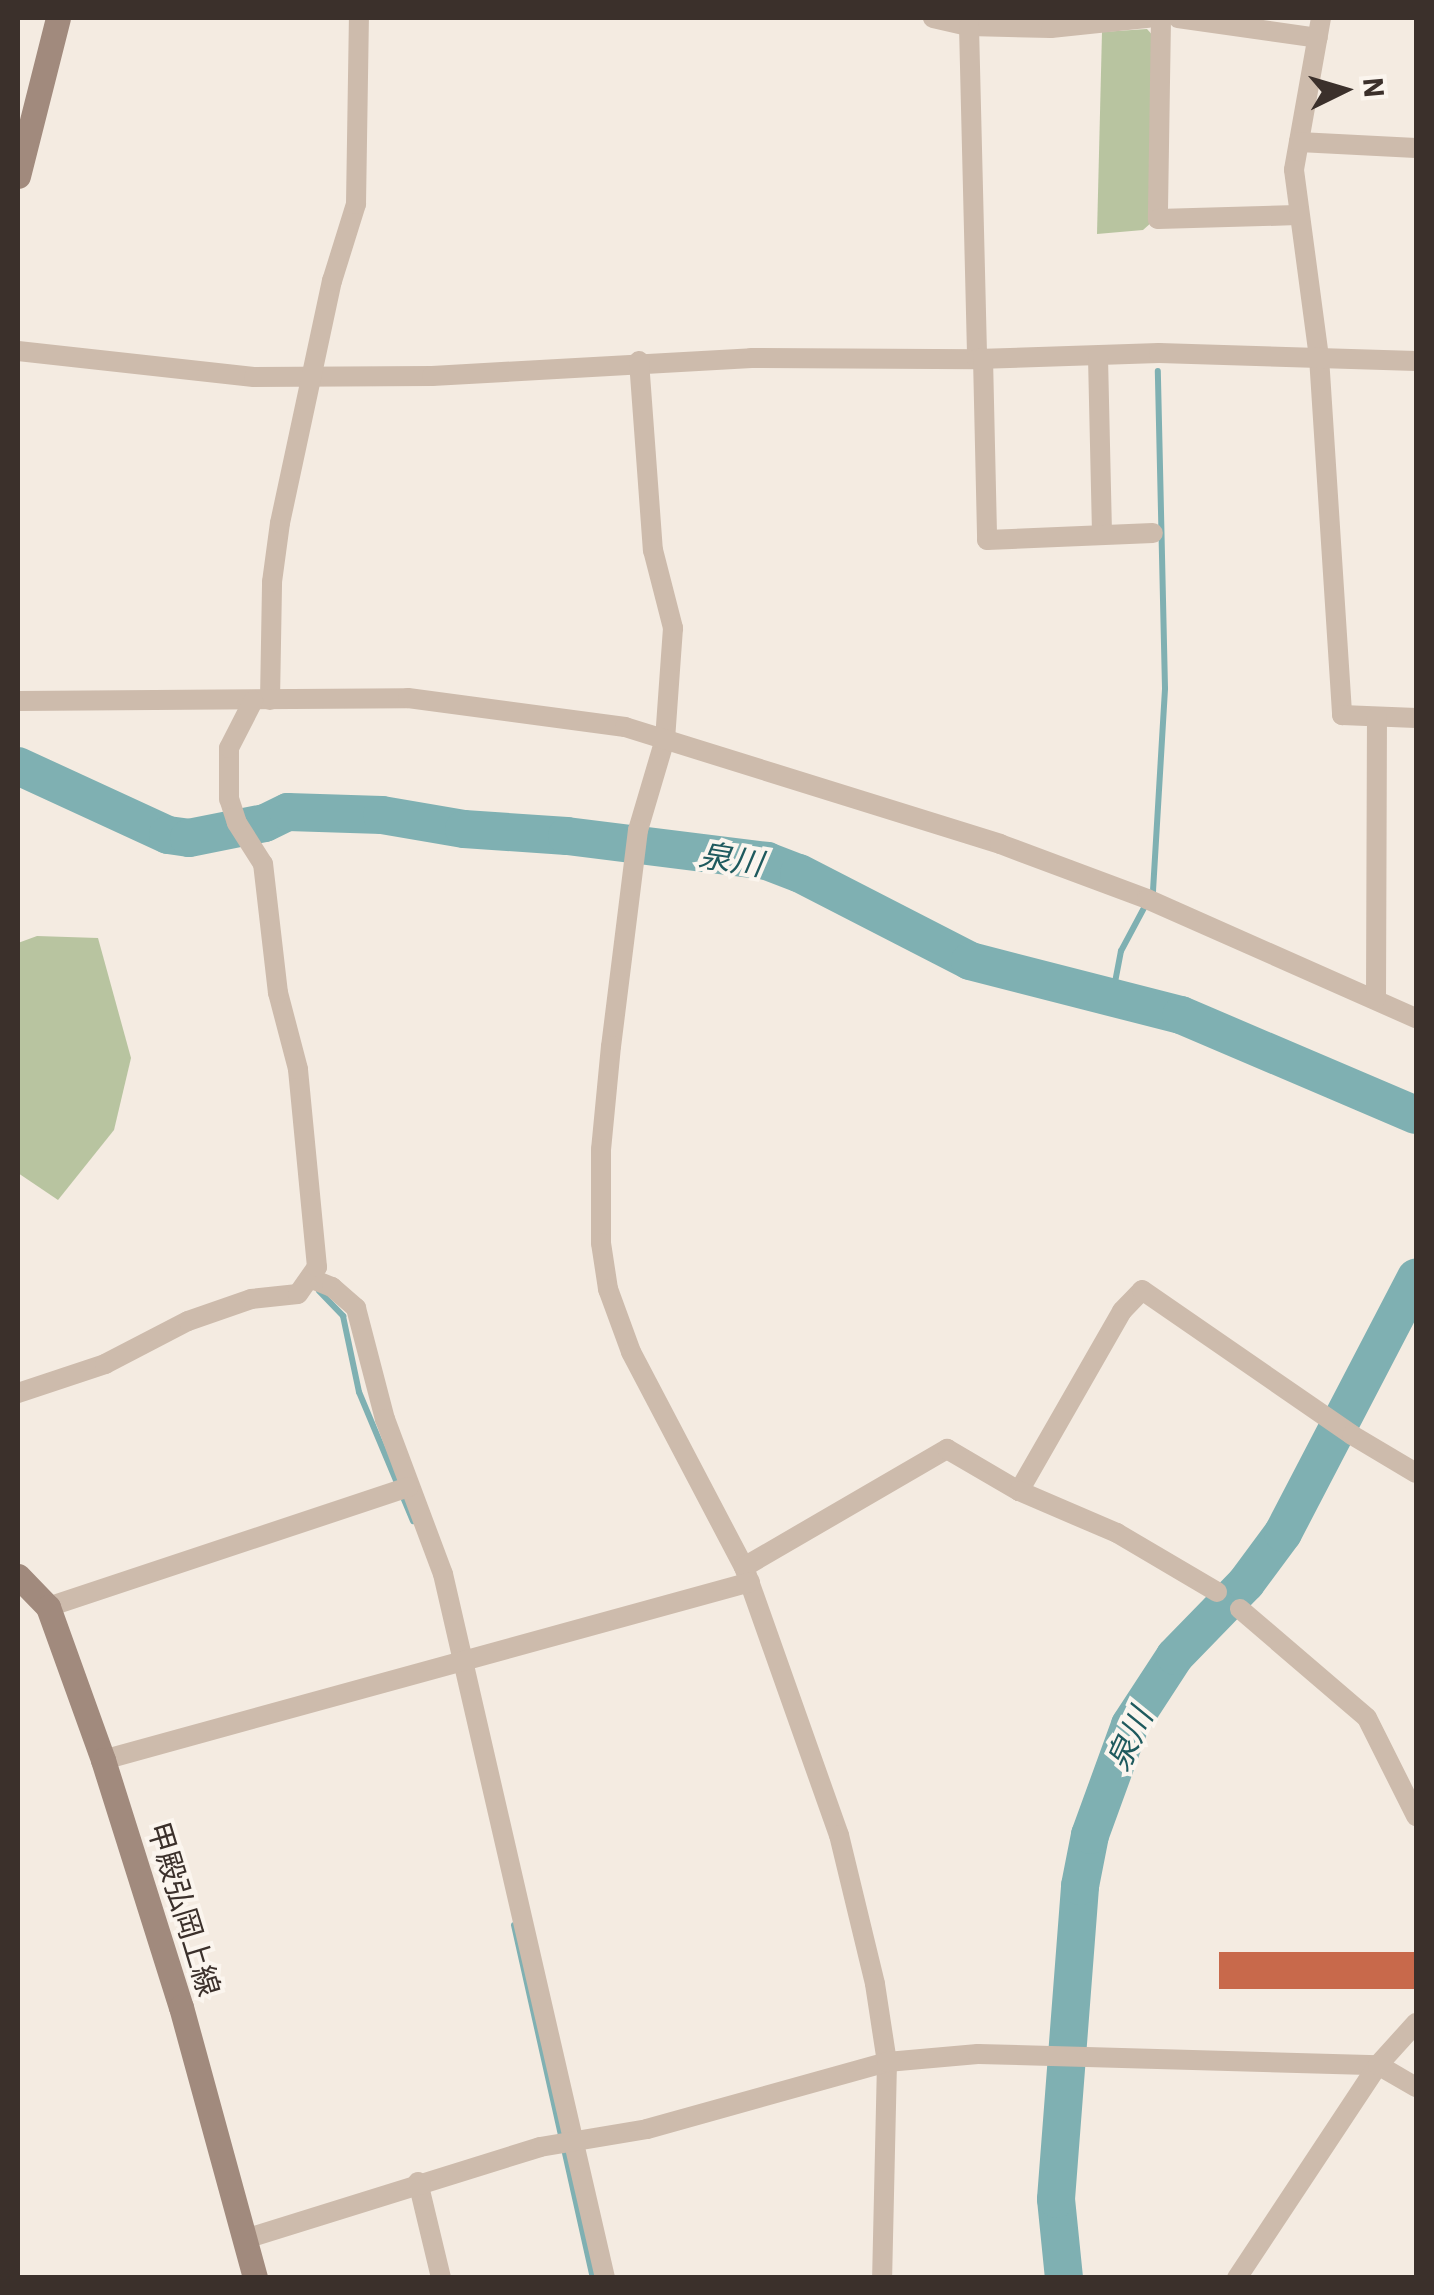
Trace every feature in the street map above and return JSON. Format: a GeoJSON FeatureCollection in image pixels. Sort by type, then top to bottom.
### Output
{"type":"FeatureCollection","features":[{"type":"Feature","properties":{"kind":"main road"},"geometry":{"type":"LineString","coordinates":[[18,176],[58,18]]}},
{"type":"Feature","properties":{"kind":"main road","name":"甲殿弘岡上線"},"geometry":{"type":"LineString","coordinates":[[21,1584],[48,1607],[103,1760],[181,2007],[255,2278]]}},
{"type":"Feature","properties":{"kind":"street"},"geometry":{"type":"LineString","coordinates":[[309,1284],[318,1267],[298,1070],[278,993],[262,864],[241,830],[228,798],[229,748],[262,701],[280,523],[315,376],[332,281],[356,204],[360,18]]}},
{"type":"Feature","properties":{"kind":"street"},"geometry":{"type":"LineString","coordinates":[[933,18],[969,26],[1148,18]]}},
{"type":"Feature","properties":{"kind":"street"},"geometry":{"type":"LineString","coordinates":[[1161,18],[1158,219],[1298,216]]}},
{"type":"Feature","properties":{"kind":"street"},"geometry":{"type":"LineString","coordinates":[[1178,18],[1319,28],[1294,170],[1319,356],[1342,714],[1416,718]]}},
{"type":"Feature","properties":{"kind":"street"},"geometry":{"type":"LineString","coordinates":[[969,26],[987,540],[1153,533]]}},
{"type":"Feature","properties":{"kind":"street"},"geometry":{"type":"LineString","coordinates":[[1299,142],[1416,148]]}},
{"type":"Feature","properties":{"kind":"street"},"geometry":{"type":"LineString","coordinates":[[18,351],[201,374],[315,376],[432,376],[639,361],[980,359],[1159,353],[1416,361]]}},
{"type":"Feature","properties":{"kind":"street"},"geometry":{"type":"LineString","coordinates":[[1098,357],[1102,534]]}},
{"type":"Feature","properties":{"kind":"street"},"geometry":{"type":"LineString","coordinates":[[639,361],[653,550],[673,628],[665,739],[638,830],[600,1148],[604,1258],[608,1289],[631,1352],[747,1575],[839,1835],[875,1984],[887,2062],[882,2278]]}},
{"type":"Feature","properties":{"kind":"street"},"geometry":{"type":"LineString","coordinates":[[18,701],[408,698],[624,727],[1000,844],[1150,900],[1416,1018]]}},
{"type":"Feature","properties":{"kind":"street"},"geometry":{"type":"LineString","coordinates":[[1376,998],[1377,717]]}},
{"type":"Feature","properties":{"kind":"street"},"geometry":{"type":"LineString","coordinates":[[18,1392],[105,1364],[188,1320],[309,1284],[332,1287],[356,1308],[385,1419],[398,1491],[443,1574],[456,1662],[568,2142],[605,2278]]}},
{"type":"Feature","properties":{"kind":"street"},"geometry":{"type":"LineString","coordinates":[[1018,1491],[1122,1311],[1142,1290],[1333,1422],[1416,1473]]}},
{"type":"Feature","properties":{"kind":"street"},"geometry":{"type":"LineString","coordinates":[[103,1760],[456,1662],[747,1575],[947,1448],[1018,1491],[1117,1532],[1218,1592]]}},
{"type":"Feature","properties":{"kind":"street"},"geometry":{"type":"LineString","coordinates":[[48,1607],[398,1491]]}},
{"type":"Feature","properties":{"kind":"street"},"geometry":{"type":"LineString","coordinates":[[1240,1609],[1367,1718],[1416,1816]]}},
{"type":"Feature","properties":{"kind":"street"},"geometry":{"type":"LineString","coordinates":[[1237,2278],[1378,2065],[1416,2023]]}},
{"type":"Feature","properties":{"kind":"street"},"geometry":{"type":"LineString","coordinates":[[245,2239],[540,2147],[647,2129],[887,2062],[978,2054],[1378,2065],[1416,2087]]}},
{"type":"Feature","properties":{"kind":"street"},"geometry":{"type":"LineString","coordinates":[[418,2182],[440,2278]]}},
{"type":"Feature","properties":{"kind":"green space"},"geometry":{"type":"Polygon","coordinates":[[[1147,29],[1155,38],[1152,222],[1143,230],[1097,234],[1102,32],[1147,29]]]}},
{"type":"Feature","properties":{"kind":"green space"},"geometry":{"type":"Polygon","coordinates":[[[37,936],[98,938],[131,1058],[114,1130],[58,1200],[18,1173],[18,943],[37,936]]]}},
{"type":"Feature","properties":{"kind":"building"},"geometry":{"type":"Polygon","coordinates":[[[1219,1952],[1416,1952],[1416,1989],[1219,1989],[1219,1952]]]}},
{"type":"Feature","properties":{"kind":"waterway"},"geometry":{"type":"LineString","coordinates":[[1112,998],[1121,951],[1153,891],[1165,688],[1158,371]]}},
{"type":"Feature","properties":{"kind":"waterway","name":"泉川"},"geometry":{"type":"LineString","coordinates":[[18,766],[168,835],[189,838],[265,823],[288,812],[382,815],[464,829],[567,836],[767,861],[799,873],[970,961],[1181,1015],[1416,1115]]}},
{"type":"Feature","properties":{"kind":"waterway","name":"泉川"},"geometry":{"type":"LineString","coordinates":[[1064,2278],[1056,2199],[1080,1886],[1090,1835],[1130,1725],[1175,1656],[1246,1583],[1283,1533],[1416,1277]]}},
{"type":"Feature","properties":{"kind":"waterway"},"geometry":{"type":"LineString","coordinates":[[319,1291],[343,1316],[359,1392],[413,1521]]}},
{"type":"Feature","properties":{"kind":"waterway"},"geometry":{"type":"LineString","coordinates":[[514,1925],[593,2278]]}}]}
